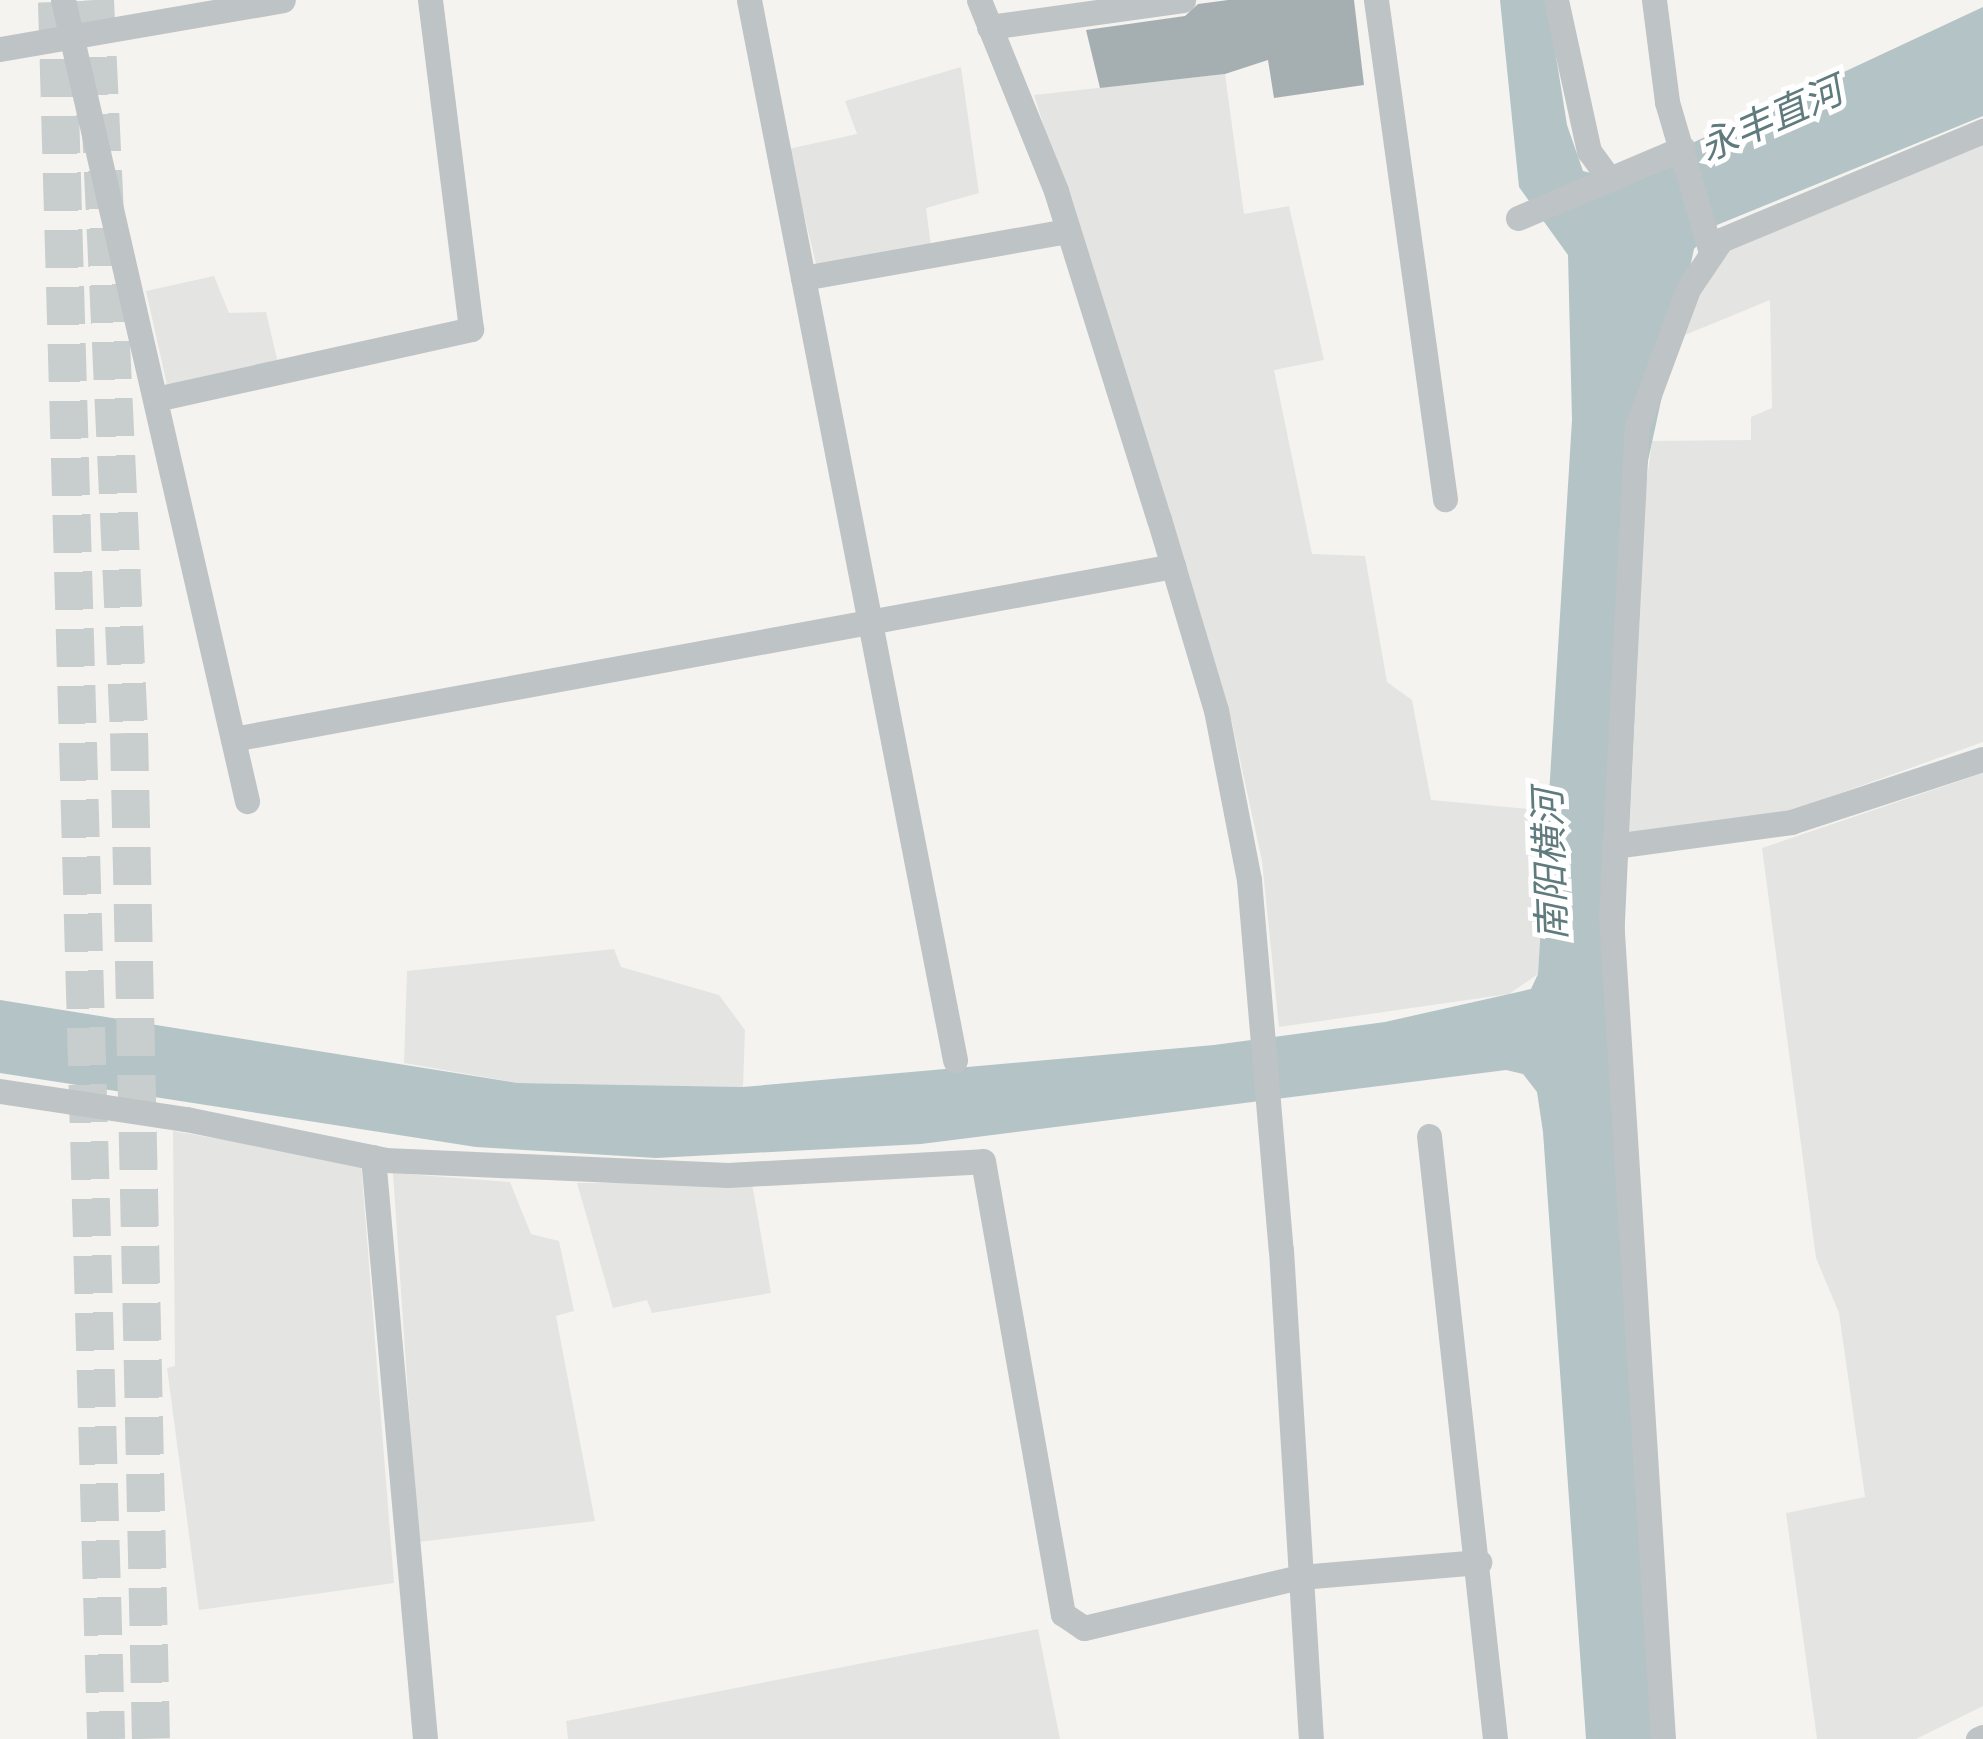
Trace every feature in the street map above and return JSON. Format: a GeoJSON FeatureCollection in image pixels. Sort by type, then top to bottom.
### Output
{"type":"FeatureCollection","features":[{"type":"Feature","properties":{"kind":"street"},"geometry":{"type":"LineString","coordinates":[[63,0],[247,801]]}},
{"type":"Feature","properties":{"kind":"street"},"geometry":{"type":"LineString","coordinates":[[0,49],[283,0]]}},
{"type":"Feature","properties":{"kind":"street"},"geometry":{"type":"LineString","coordinates":[[156,398],[470,329],[430,0]]}},
{"type":"Feature","properties":{"kind":"street"},"geometry":{"type":"LineString","coordinates":[[749,0],[955,1060]]}},
{"type":"Feature","properties":{"kind":"street"},"geometry":{"type":"LineString","coordinates":[[978,0],[1068,231],[1216,710],[1248,880],[1271,1122],[1311,1739]]}},
{"type":"Feature","properties":{"kind":"street"},"geometry":{"type":"LineString","coordinates":[[989,27],[1183,0]]}},
{"type":"Feature","properties":{"kind":"street"},"geometry":{"type":"LineString","coordinates":[[1376,0],[1445,498]]}},
{"type":"Feature","properties":{"kind":"street"},"geometry":{"type":"LineString","coordinates":[[1556,0],[1589,151],[1609,180]]}},
{"type":"Feature","properties":{"kind":"street"},"geometry":{"type":"LineString","coordinates":[[1654,0],[1667,102],[1684,148],[1710,251]]}},
{"type":"Feature","properties":{"kind":"street"},"geometry":{"type":"LineString","coordinates":[[1664,1739],[1611,916],[1637,427],[1688,289],[1720,240],[1983,131]]}},
{"type":"Feature","properties":{"kind":"street"},"geometry":{"type":"LineString","coordinates":[[1518,218],[1684,148]]}},
{"type":"Feature","properties":{"kind":"street"},"geometry":{"type":"LineString","coordinates":[[804,278],[1068,231]]}},
{"type":"Feature","properties":{"kind":"street"},"geometry":{"type":"LineString","coordinates":[[233,739],[1173,566]]}},
{"type":"Feature","properties":{"kind":"street"},"geometry":{"type":"LineString","coordinates":[[1614,846],[1791,822],[1983,760]]}},
{"type":"Feature","properties":{"kind":"street"},"geometry":{"type":"LineString","coordinates":[[0,1091],[186,1119],[373,1157],[728,1175],[983,1161],[1063,1614],[1084,1628],[1300,1577],[1479,1562]]}},
{"type":"Feature","properties":{"kind":"street"},"geometry":{"type":"LineString","coordinates":[[1429,1136],[1479,1562],[1495,1739]]}},
{"type":"Feature","properties":{"kind":"street"},"geometry":{"type":"LineString","coordinates":[[373,1157],[424,1739]]}},
{"type":"Feature","properties":{"kind":"shaded area"},"geometry":{"type":"Polygon","coordinates":[[[961,67],[979,193],[926,208],[931,246],[817,268],[788,149],[857,134],[845,101],[961,67]]]}},
{"type":"Feature","properties":{"kind":"shaded area"},"geometry":{"type":"Polygon","coordinates":[[[1225,74],[1244,214],[1289,206],[1324,360],[1274,370],[1312,554],[1365,556],[1387,682],[1412,700],[1431,800],[1549,811],[1538,974],[1509,994],[1279,1027],[1262,861],[1232,723],[1034,95],[1225,74]]]}},
{"type":"Feature","properties":{"kind":"shaded area"},"geometry":{"type":"Polygon","coordinates":[[[1983,145],[1983,742],[1782,814],[1628,833],[1641,526],[1652,441],[1751,440],[1751,417],[1772,408],[1770,300],[1685,335],[1696,300],[1729,250],[1983,145]]]}},
{"type":"Feature","properties":{"kind":"shaded area"},"geometry":{"type":"Polygon","coordinates":[[[214,276],[229,313],[266,312],[278,363],[167,385],[146,291],[214,276]]]}},
{"type":"Feature","properties":{"kind":"shaded area"},"geometry":{"type":"Polygon","coordinates":[[[1983,773],[1983,1706],[1916,1739],[1817,1739],[1786,1513],[1865,1497],[1839,1313],[1816,1258],[1762,848],[1983,773]]]}},
{"type":"Feature","properties":{"kind":"shaded area"},"geometry":{"type":"Polygon","coordinates":[[[614,949],[621,967],[719,995],[745,1030],[743,1087],[518,1083],[404,1063],[407,971],[614,949]]]}},
{"type":"Feature","properties":{"kind":"shaded area"},"geometry":{"type":"Polygon","coordinates":[[[173,1131],[361,1163],[394,1583],[199,1610],[167,1368],[175,1366],[173,1131]]]}},
{"type":"Feature","properties":{"kind":"shaded area"},"geometry":{"type":"Polygon","coordinates":[[[393,1173],[510,1182],[531,1234],[559,1241],[574,1311],[556,1316],[595,1521],[418,1542],[393,1173]]]}},
{"type":"Feature","properties":{"kind":"shaded area"},"geometry":{"type":"Polygon","coordinates":[[[577,1183],[752,1183],[771,1293],[652,1313],[647,1300],[613,1308],[577,1183]]]}},
{"type":"Feature","properties":{"kind":"shaded area"},"geometry":{"type":"Polygon","coordinates":[[[1038,1629],[1060,1739],[568,1739],[566,1721],[1038,1629]]]}},
{"type":"Feature","properties":{"kind":"water"},"geometry":{"type":"Polygon","coordinates":[[[1500,0],[1547,0],[1567,125],[1583,171],[1615,179],[1983,7],[1983,116],[1717,225],[1694,249],[1646,470],[1624,941],[1662,1739],[1586,1739],[1543,1132],[1537,1092],[1523,1074],[1506,1070],[921,1144],[656,1158],[476,1147],[0,1073],[0,1000],[518,1083],[743,1087],[1214,1045],[1385,1022],[1531,989],[1538,974],[1572,420],[1568,255],[1519,187],[1500,0]]]}},
{"type":"Feature","properties":{"kind":"building"},"geometry":{"type":"Polygon","coordinates":[[[1228,0],[1354,0],[1364,85],[1274,98],[1268,60],[1225,74],[1100,88],[1086,30],[1185,16],[1198,4],[1228,0]]]}},
{"type":"Feature","properties":{"kind":"tunnel"},"geometry":{"type":"LineString","coordinates":[[95,0],[129,733],[151,1739]]}},
{"type":"Feature","properties":{"kind":"tunnel"},"geometry":{"type":"LineString","coordinates":[[57,2],[106,1739]]}},
{"type":"Feature","properties":{"kind":"water label","name":"永丰直河"},"geometry":{"type":"Point","coordinates":[1770,117]}},
{"type":"Feature","properties":{"kind":"water label","name":"南阳横河"},"geometry":{"type":"Point","coordinates":[1548,865]}}]}
